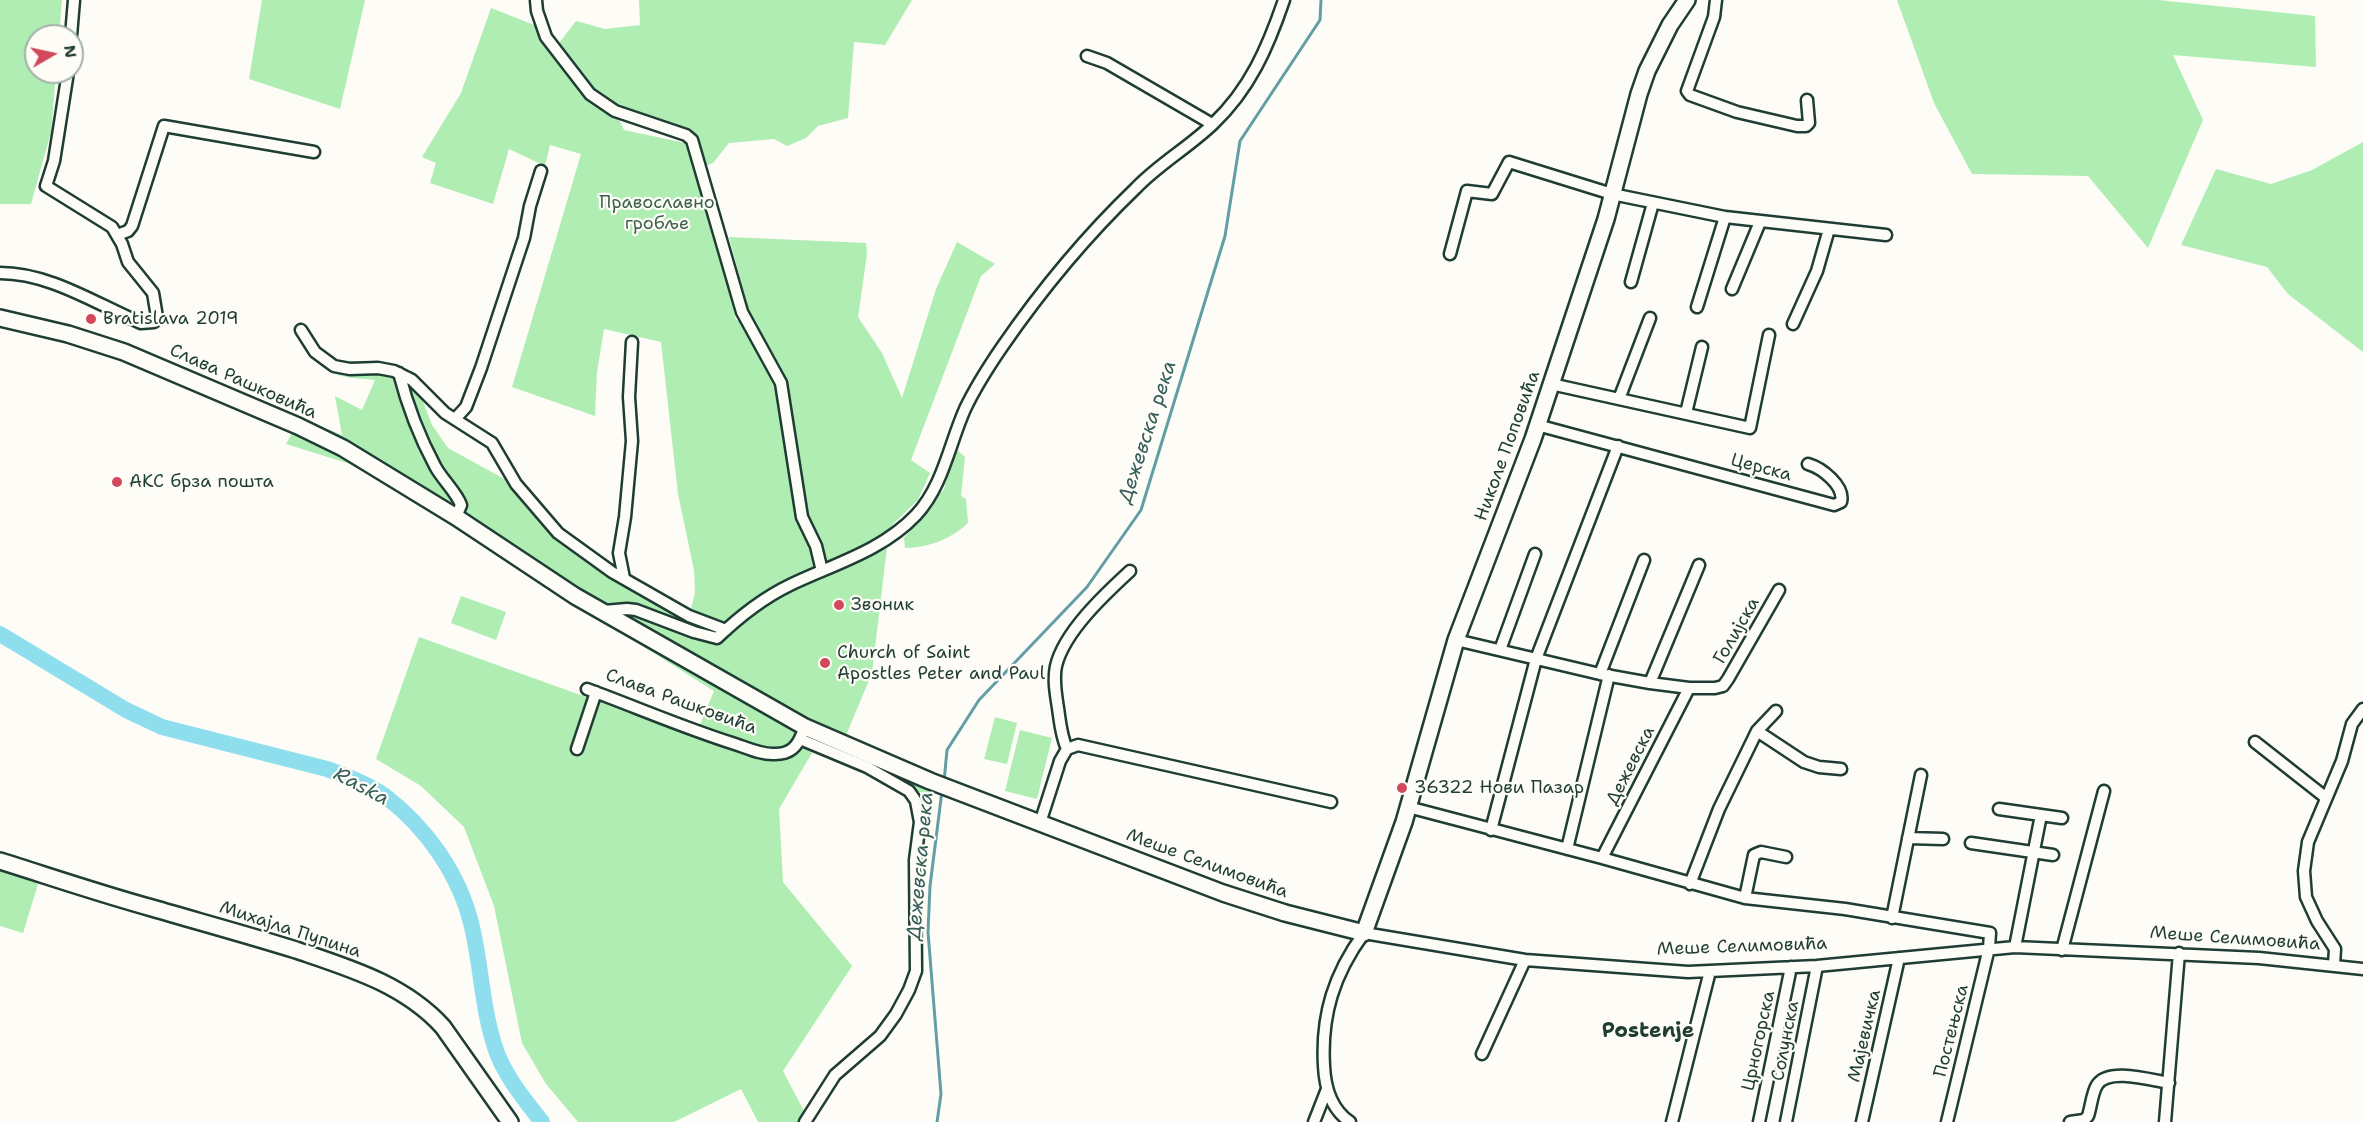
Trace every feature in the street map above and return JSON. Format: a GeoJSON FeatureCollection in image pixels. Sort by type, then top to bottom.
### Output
{"type":"FeatureCollection","features":[{"type":"Feature","properties":{"kind":"main road","name":"Николе Поповића"},"geometry":{"type":"LineString","coordinates":[[1364,933],[1408,807],[1456,640],[1538,425],[1606,219],[1633,113],[1647,71],[1670,25],[1687,0]]}},
{"type":"Feature","properties":{"kind":"main road","name":"Слава Рашковића"},"geometry":{"type":"LineString","coordinates":[[0,318],[68,334],[124,352],[298,426],[353,454],[456,517],[535,572],[604,611],[803,733],[970,797]]}},
{"type":"Feature","properties":{"kind":"main road","name":"Меше Селимовића"},"geometry":{"type":"LineString","coordinates":[[970,797],[1223,893],[1285,913],[1364,933]]}},
{"type":"Feature","properties":{"kind":"main road","name":"Михајла Пупина"},"geometry":{"type":"LineString","coordinates":[[0,861],[149,908],[321,958],[395,988],[431,1013],[510,1122]]}},
{"type":"Feature","properties":{"kind":"street"},"geometry":{"type":"LineString","coordinates":[[72,24],[74,0]]}},
{"type":"Feature","properties":{"kind":"street"},"geometry":{"type":"LineString","coordinates":[[536,0],[537,12],[546,37],[590,94],[615,111],[686,135],[692,140],[742,312],[781,382],[802,517],[816,546],[822,571]]}},
{"type":"Feature","properties":{"kind":"street"},"geometry":{"type":"LineString","coordinates":[[604,611],[636,610],[694,632],[717,638],[758,603],[789,586],[884,543],[916,515],[936,485],[966,408],[1002,348],[1048,283],[1140,184],[1212,124],[1251,78],[1269,44],[1284,0]]}},
{"type":"Feature","properties":{"kind":"street"},"geometry":{"type":"LineString","coordinates":[[1716,0],[1714,17],[1687,88],[1690,94],[1737,112],[1797,126],[1806,126],[1809,123],[1807,100]]}},
{"type":"Feature","properties":{"kind":"street"},"geometry":{"type":"LineString","coordinates":[[1087,56],[1107,63],[1212,124]]}},
{"type":"Feature","properties":{"kind":"street"},"geometry":{"type":"LineString","coordinates":[[66,84],[54,161],[46,186],[112,227],[120,240],[132,226],[164,126],[314,152]]}},
{"type":"Feature","properties":{"kind":"street"},"geometry":{"type":"LineString","coordinates":[[1450,254],[1467,191],[1492,194],[1509,162],[1612,194],[1725,218],[1886,235]]}},
{"type":"Feature","properties":{"kind":"street"},"geometry":{"type":"LineString","coordinates":[[455,419],[466,407],[481,369],[524,238],[530,206],[541,171]]}},
{"type":"Feature","properties":{"kind":"street"},"geometry":{"type":"LineString","coordinates":[[1630,282],[1653,203]]}},
{"type":"Feature","properties":{"kind":"street"},"geometry":{"type":"LineString","coordinates":[[1697,307],[1725,218]]}},
{"type":"Feature","properties":{"kind":"street"},"geometry":{"type":"LineString","coordinates":[[1732,289],[1760,222]]}},
{"type":"Feature","properties":{"kind":"street"},"geometry":{"type":"LineString","coordinates":[[1793,324],[1817,272],[1830,229]]}},
{"type":"Feature","properties":{"kind":"street","name":"Слава Рашковића"},"geometry":{"type":"LineString","coordinates":[[0,273],[24,274],[42,279],[141,323],[154,322],[157,313],[153,293],[128,262],[120,240]]}},
{"type":"Feature","properties":{"kind":"street"},"geometry":{"type":"LineString","coordinates":[[1619,399],[1650,318]]}},
{"type":"Feature","properties":{"kind":"street"},"geometry":{"type":"LineString","coordinates":[[301,330],[315,352],[334,366],[350,369],[378,368],[399,373],[415,382],[430,401],[492,443],[516,484],[553,528],[603,566],[689,616],[726,630]]}},
{"type":"Feature","properties":{"kind":"street"},"geometry":{"type":"LineString","coordinates":[[1551,384],[1750,428],[1769,335]]}},
{"type":"Feature","properties":{"kind":"street"},"geometry":{"type":"LineString","coordinates":[[624,578],[619,553],[625,517],[632,441],[629,396],[632,342]]}},
{"type":"Feature","properties":{"kind":"street"},"geometry":{"type":"LineString","coordinates":[[1686,413],[1702,347]]}},
{"type":"Feature","properties":{"kind":"street"},"geometry":{"type":"LineString","coordinates":[[399,373],[428,453],[461,505],[456,517]]}},
{"type":"Feature","properties":{"kind":"street","name":"Церска"},"geometry":{"type":"LineString","coordinates":[[1538,425],[1834,505],[1841,502],[1843,495],[1840,488],[1808,464]]}},
{"type":"Feature","properties":{"kind":"street"},"geometry":{"type":"LineString","coordinates":[[1491,830],[1536,659],[1618,446]]}},
{"type":"Feature","properties":{"kind":"street"},"geometry":{"type":"LineString","coordinates":[[1500,650],[1535,554]]}},
{"type":"Feature","properties":{"kind":"street"},"geometry":{"type":"LineString","coordinates":[[1605,675],[1644,560]]}},
{"type":"Feature","properties":{"kind":"street"},"geometry":{"type":"LineString","coordinates":[[1650,683],[1699,565]]}},
{"type":"Feature","properties":{"kind":"street"},"geometry":{"type":"LineString","coordinates":[[1067,749],[1062,739],[1055,683],[1060,654],[1071,634],[1109,590],[1130,571]]}},
{"type":"Feature","properties":{"kind":"street","name":"Голијска"},"geometry":{"type":"LineString","coordinates":[[1456,640],[1605,675],[1689,688],[1715,688],[1723,686],[1779,590]]}},
{"type":"Feature","properties":{"kind":"street","name":"Дежевска"},"geometry":{"type":"LineString","coordinates":[[1567,849],[1605,675]]}},
{"type":"Feature","properties":{"kind":"street","name":"Дежевска"},"geometry":{"type":"LineString","coordinates":[[1602,858],[1689,688]]}},
{"type":"Feature","properties":{"kind":"street","name":"Слава Рашковића"},"geometry":{"type":"LineString","coordinates":[[577,749],[591,690],[698,732],[767,754],[787,752],[795,747],[803,733],[909,791],[916,801],[920,822],[915,860],[916,971],[914,979],[896,1014],[880,1036],[835,1075],[805,1122]]}},
{"type":"Feature","properties":{"kind":"street","name":"Меше Селимовића"},"geometry":{"type":"LineString","coordinates":[[2334,965],[2335,949],[2317,921],[2306,897],[2304,871],[2308,842],[2342,761],[2352,724],[2363,709]]}},
{"type":"Feature","properties":{"kind":"street"},"geometry":{"type":"LineString","coordinates":[[1690,884],[1719,809],[1757,731],[1776,711]]}},
{"type":"Feature","properties":{"kind":"street"},"geometry":{"type":"LineString","coordinates":[[1757,731],[1769,737],[1790,755],[1804,762],[1819,767],[1841,768]]}},
{"type":"Feature","properties":{"kind":"street"},"geometry":{"type":"LineString","coordinates":[[2255,742],[2325,797]]}},
{"type":"Feature","properties":{"kind":"street"},"geometry":{"type":"LineString","coordinates":[[1040,823],[1060,761],[1067,749],[1078,745],[1331,802]]}},
{"type":"Feature","properties":{"kind":"street"},"geometry":{"type":"LineString","coordinates":[[1892,918],[1921,775]]}},
{"type":"Feature","properties":{"kind":"street"},"geometry":{"type":"LineString","coordinates":[[2062,950],[2104,791]]}},
{"type":"Feature","properties":{"kind":"street"},"geometry":{"type":"LineString","coordinates":[[1408,807],[1745,898],[1845,909],[1988,932],[1991,936],[1989,948]]}},
{"type":"Feature","properties":{"kind":"street"},"geometry":{"type":"LineString","coordinates":[[1999,809],[2062,818]]}},
{"type":"Feature","properties":{"kind":"street"},"geometry":{"type":"LineString","coordinates":[[2015,947],[2042,815]]}},
{"type":"Feature","properties":{"kind":"street"},"geometry":{"type":"LineString","coordinates":[[1908,838],[1943,839]]}},
{"type":"Feature","properties":{"kind":"street"},"geometry":{"type":"LineString","coordinates":[[1971,843],[2052,855]]}},
{"type":"Feature","properties":{"kind":"street"},"geometry":{"type":"LineString","coordinates":[[1745,898],[1754,855],[1761,852],[1786,857]]}},
{"type":"Feature","properties":{"kind":"street"},"geometry":{"type":"LineString","coordinates":[[1350,1122],[1341,1116],[1334,1106],[1327,1089],[1323,1048],[1324,1023],[1331,995],[1344,965],[1364,933]]}},
{"type":"Feature","properties":{"kind":"street","name":"Меше Селимовића"},"geometry":{"type":"LineString","coordinates":[[1364,933],[1525,960],[1688,972],[1818,966],[2015,947],[2259,958],[2363,969]]}},
{"type":"Feature","properties":{"kind":"street","name":"Постењска"},"geometry":{"type":"LineString","coordinates":[[1947,1122],[1989,948]]}},
{"type":"Feature","properties":{"kind":"street"},"geometry":{"type":"LineString","coordinates":[[2165,1122],[2179,953]]}},
{"type":"Feature","properties":{"kind":"street","name":"Мајевичка"},"geometry":{"type":"LineString","coordinates":[[1862,1122],[1899,958]]}},
{"type":"Feature","properties":{"kind":"street"},"geometry":{"type":"LineString","coordinates":[[1482,1054],[1525,960]]}},
{"type":"Feature","properties":{"kind":"street","name":"Солунска"},"geometry":{"type":"LineString","coordinates":[[1786,1122],[1818,966]]}},
{"type":"Feature","properties":{"kind":"street","name":"Црногорска"},"geometry":{"type":"LineString","coordinates":[[1759,1122],[1791,968]]}},
{"type":"Feature","properties":{"kind":"street"},"geometry":{"type":"LineString","coordinates":[[1672,1122],[1710,971]]}},
{"type":"Feature","properties":{"kind":"street"},"geometry":{"type":"LineString","coordinates":[[2070,1122],[2084,1120],[2088,1116],[2098,1084],[2106,1077],[2128,1076],[2169,1083]]}},
{"type":"Feature","properties":{"kind":"street"},"geometry":{"type":"LineString","coordinates":[[1314,1122],[1327,1089]]}},
{"type":"Feature","properties":{"kind":"green space"},"geometry":{"type":"Polygon","coordinates":[[[0,0],[62,0],[60,24],[24,24],[24,84],[55,84],[51,132],[31,204],[0,204],[0,0]]]}},
{"type":"Feature","properties":{"kind":"green space"},"geometry":{"type":"Polygon","coordinates":[[[262,0],[365,0],[340,109],[249,79],[262,0]]]}},
{"type":"Feature","properties":{"kind":"green space"},"geometry":{"type":"Polygon","coordinates":[[[639,0],[912,0],[885,45],[854,42],[848,118],[818,126],[806,138],[787,146],[774,139],[729,143],[713,163],[705,166],[700,143],[693,132],[617,108],[595,93],[556,47],[576,21],[605,29],[640,25],[639,0]]]}},
{"type":"Feature","properties":{"kind":"green space"},"geometry":{"type":"Polygon","coordinates":[[[1897,0],[2158,0],[2315,16],[2316,67],[2173,55],[2203,120],[2148,248],[2088,176],[1972,174],[1934,103],[1897,0]]]}},
{"type":"Feature","properties":{"kind":"green space","name":"Православно гробље"},"geometry":{"type":"Polygon","coordinates":[[[491,8],[542,28],[592,95],[615,111],[624,130],[685,143],[717,242],[736,320],[751,320],[729,237],[866,243],[867,254],[858,317],[882,353],[902,398],[936,289],[957,242],[995,264],[981,276],[911,460],[930,473],[918,500],[893,524],[888,539],[872,673],[845,738],[931,793],[909,791],[816,746],[779,809],[783,882],[852,966],[783,1071],[804,1111],[798,1122],[758,1122],[741,1089],[674,1122],[578,1122],[546,1084],[522,1043],[494,906],[464,827],[421,786],[376,759],[419,637],[586,697],[590,686],[699,727],[714,691],[370,475],[350,464],[286,444],[293,431],[159,377],[163,359],[342,435],[335,396],[362,410],[375,380],[336,374],[322,367],[305,351],[313,344],[333,360],[375,362],[407,371],[424,383],[419,391],[432,425],[448,448],[508,481],[553,528],[689,616],[695,593],[694,570],[678,494],[661,342],[604,329],[597,372],[595,416],[512,387],[581,154],[550,145],[545,166],[509,149],[493,204],[430,183],[436,163],[422,157],[461,93],[491,8]]]}},
{"type":"Feature","properties":{"kind":"green space"},"geometry":{"type":"Polygon","coordinates":[[[2363,142],[2363,352],[2288,294],[2267,267],[2181,245],[2216,169],[2271,184],[2312,170],[2363,142]]]}},
{"type":"Feature","properties":{"kind":"green space"},"geometry":{"type":"Polygon","coordinates":[[[955,448],[965,457],[961,496],[966,499],[968,523],[939,542],[905,548],[904,538],[944,489],[955,448]]]}},
{"type":"Feature","properties":{"kind":"green space"},"geometry":{"type":"Polygon","coordinates":[[[461,596],[506,612],[496,640],[451,623],[461,596]]]}},
{"type":"Feature","properties":{"kind":"green space"},"geometry":{"type":"Polygon","coordinates":[[[995,717],[1017,723],[1007,764],[984,759],[995,717]]]}},
{"type":"Feature","properties":{"kind":"green space"},"geometry":{"type":"Polygon","coordinates":[[[1020,730],[1052,738],[1037,799],[1005,791],[1020,730]]]}},
{"type":"Feature","properties":{"kind":"green space"},"geometry":{"type":"Polygon","coordinates":[[[0,868],[39,881],[23,933],[0,926],[0,868]]]}},
{"type":"Feature","properties":{"kind":"waterway","name":"Дежевска река"},"geometry":{"type":"LineString","coordinates":[[944,782],[947,750],[979,700],[1087,587],[1141,510],[1225,236],[1240,141],[1320,20],[1321,0]]}},
{"type":"Feature","properties":{"kind":"waterway","name":"Raska"},"geometry":{"type":"LineString","coordinates":[[0,634],[126,710],[162,727],[327,769],[371,788],[400,809],[415,823],[440,854],[459,889],[472,927],[488,1022],[497,1053],[511,1080],[542,1122]]}},
{"type":"Feature","properties":{"kind":"waterway","name":"Дежевска река"},"geometry":{"type":"LineString","coordinates":[[937,1122],[941,1094],[928,932],[930,886],[942,791]]}},
{"type":"Feature","properties":{"kind":"place","name":"Bratislava 2019"},"geometry":{"type":"Point","coordinates":[91,319]}},
{"type":"Feature","properties":{"kind":"place","name":"АКС брза пошта"},"geometry":{"type":"Point","coordinates":[117,482]}},
{"type":"Feature","properties":{"kind":"place","name":"Звоник"},"geometry":{"type":"Point","coordinates":[839,605]}},
{"type":"Feature","properties":{"kind":"place","name":"Church of Saint Apostles Peter and Paul"},"geometry":{"type":"Point","coordinates":[825,663]}},
{"type":"Feature","properties":{"kind":"place","name":"36322 Нови Пазар"},"geometry":{"type":"Point","coordinates":[1402,788]}},
{"type":"Feature","properties":{"kind":"district","name":"Postenje"},"geometry":{"type":"Point","coordinates":[1648,1032]}}]}
